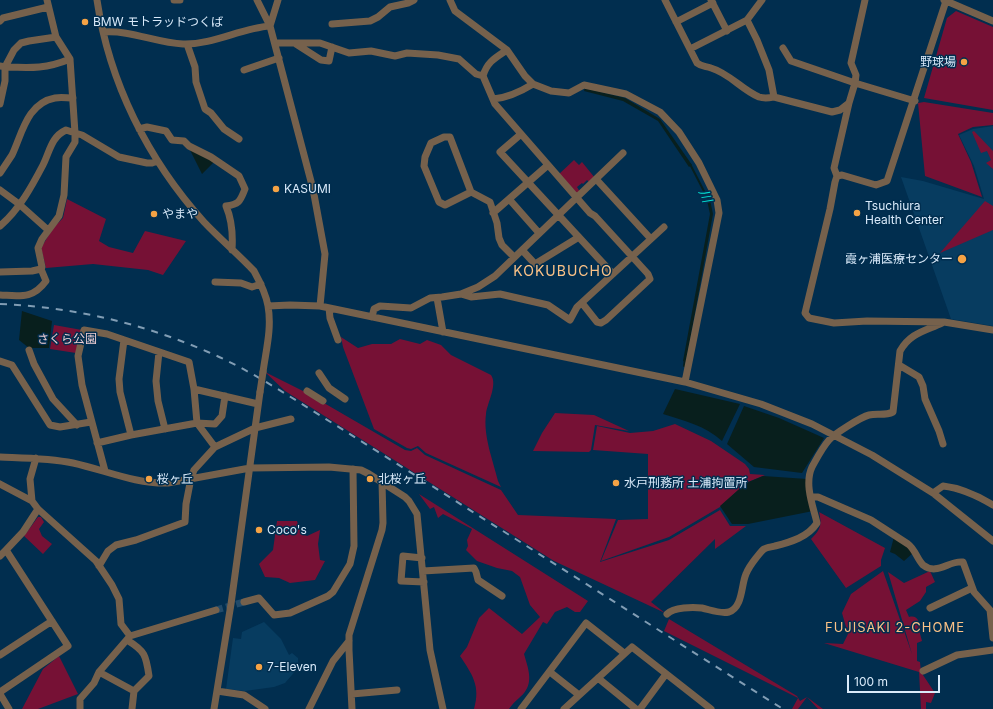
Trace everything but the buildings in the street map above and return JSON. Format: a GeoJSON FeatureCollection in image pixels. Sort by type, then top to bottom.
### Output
{"type":"FeatureCollection","features":[{"type":"Feature","properties":{"kind":"street"},"geometry":{"type":"LineString","coordinates":[[97,0],[112,66],[139,129],[157,161],[188,203],[254,271],[261,284],[268,306],[268,340],[231,604],[214,709]]}},
{"type":"Feature","properties":{"kind":"street"},"geometry":{"type":"LineString","coordinates":[[174,0],[180,0]]}},
{"type":"Feature","properties":{"kind":"street"},"geometry":{"type":"LineString","coordinates":[[258,0],[270,26],[275,43],[313,189],[325,254],[320,306]]}},
{"type":"Feature","properties":{"kind":"street"},"geometry":{"type":"LineString","coordinates":[[270,26],[278,0]]}},
{"type":"Feature","properties":{"kind":"street"},"geometry":{"type":"LineString","coordinates":[[332,24],[370,21],[378,17],[390,7],[414,0]]}},
{"type":"Feature","properties":{"kind":"street"},"geometry":{"type":"LineString","coordinates":[[450,0],[456,11],[507,50],[532,84],[551,91],[569,93],[584,85],[626,94],[660,112],[679,132],[699,163],[717,200],[719,214],[685,382]]}},
{"type":"Feature","properties":{"kind":"street"},"geometry":{"type":"LineString","coordinates":[[665,0],[697,63],[701,66],[711,67],[759,96],[768,98],[774,97],[832,112],[840,110],[849,103]]}},
{"type":"Feature","properties":{"kind":"street"},"geometry":{"type":"LineString","coordinates":[[690,50],[747,20],[762,0]]}},
{"type":"Feature","properties":{"kind":"street"},"geometry":{"type":"LineString","coordinates":[[865,0],[851,63],[856,75],[855,83],[834,168],[837,176],[805,313],[808,318],[834,323],[867,321],[944,322],[993,330]]}},
{"type":"Feature","properties":{"kind":"street"},"geometry":{"type":"LineString","coordinates":[[837,176],[842,175],[876,185],[887,182],[915,100],[945,0],[993,21]]}},
{"type":"Feature","properties":{"kind":"street"},"geometry":{"type":"LineString","coordinates":[[676,22],[712,2],[727,31]]}},
{"type":"Feature","properties":{"kind":"street"},"geometry":{"type":"LineString","coordinates":[[0,21],[3,18],[47,3],[56,37],[70,59],[75,133],[75,142],[66,157],[64,195],[59,216],[48,230],[38,248],[42,262],[41,269],[46,281],[40,290],[31,295],[0,295]]}},
{"type":"Feature","properties":{"kind":"street"},"geometry":{"type":"LineString","coordinates":[[747,20],[769,70],[774,97]]}},
{"type":"Feature","properties":{"kind":"street"},"geometry":{"type":"LineString","coordinates":[[104,32],[187,44],[202,44],[260,26],[270,26]]}},
{"type":"Feature","properties":{"kind":"street"},"geometry":{"type":"LineString","coordinates":[[0,104],[5,81],[3,67],[14,50],[21,43],[56,37]]}},
{"type":"Feature","properties":{"kind":"street"},"geometry":{"type":"LineString","coordinates":[[275,43],[320,43],[348,53],[370,51],[395,56],[407,52],[438,55],[459,59],[476,74],[482,76]]}},
{"type":"Feature","properties":{"kind":"street"},"geometry":{"type":"LineString","coordinates":[[187,44],[195,67],[196,82],[205,109],[211,113],[224,129],[239,139]]}},
{"type":"Feature","properties":{"kind":"street"},"geometry":{"type":"LineString","coordinates":[[296,44],[321,60],[329,62],[332,47]]}},
{"type":"Feature","properties":{"kind":"street"},"geometry":{"type":"LineString","coordinates":[[783,48],[791,61],[855,83],[915,100]]}},
{"type":"Feature","properties":{"kind":"street"},"geometry":{"type":"LineString","coordinates":[[507,50],[486,67],[482,76],[495,104],[576,198],[590,213],[595,216],[648,274],[650,279],[606,320],[600,323],[597,322],[582,303]]}},
{"type":"Feature","properties":{"kind":"street"},"geometry":{"type":"LineString","coordinates":[[244,70],[279,58]]}},
{"type":"Feature","properties":{"kind":"street"},"geometry":{"type":"LineString","coordinates":[[3,67],[42,68],[70,59]]}},
{"type":"Feature","properties":{"kind":"street"},"geometry":{"type":"LineString","coordinates":[[492,99],[503,98],[519,93],[532,84]]}},
{"type":"Feature","properties":{"kind":"street"},"geometry":{"type":"LineString","coordinates":[[0,173],[12,154],[21,130],[30,115],[40,105],[54,98],[73,98]]}},
{"type":"Feature","properties":{"kind":"street"},"geometry":{"type":"LineString","coordinates":[[139,129],[147,127],[166,131],[172,140],[184,141],[189,146],[212,157],[239,176],[245,189],[240,200],[235,205],[226,206],[231,221],[233,239],[232,250]]}},
{"type":"Feature","properties":{"kind":"street"},"geometry":{"type":"LineString","coordinates":[[0,226],[10,216],[31,187],[54,140],[59,133],[66,130],[82,135],[119,157],[147,163],[157,161]]}},
{"type":"Feature","properties":{"kind":"street"},"geometry":{"type":"LineString","coordinates":[[521,134],[500,152],[613,274]]}},
{"type":"Feature","properties":{"kind":"street"},"geometry":{"type":"LineString","coordinates":[[471,192],[445,205],[439,202],[424,166],[424,157],[431,143],[450,137],[471,192],[490,202],[502,245],[514,257]]}},
{"type":"Feature","properties":{"kind":"street"},"geometry":{"type":"LineString","coordinates":[[372,317],[374,309],[380,306],[411,308],[430,298],[460,294],[478,287],[495,276],[623,153]]}},
{"type":"Feature","properties":{"kind":"street"},"geometry":{"type":"LineString","coordinates":[[494,213],[548,165]]}},
{"type":"Feature","properties":{"kind":"street"},"geometry":{"type":"LineString","coordinates":[[596,179],[651,239]]}},
{"type":"Feature","properties":{"kind":"street"},"geometry":{"type":"LineString","coordinates":[[0,190],[19,204],[48,230]]}},
{"type":"Feature","properties":{"kind":"street"},"geometry":{"type":"LineString","coordinates":[[509,199],[539,233]]}},
{"type":"Feature","properties":{"kind":"street"},"geometry":{"type":"LineString","coordinates":[[460,294],[471,297],[500,294],[548,305],[570,320],[577,307],[664,227]]}},
{"type":"Feature","properties":{"kind":"street"},"geometry":{"type":"LineString","coordinates":[[522,250],[535,264],[579,237]]}},
{"type":"Feature","properties":{"kind":"street"},"geometry":{"type":"LineString","coordinates":[[0,272],[32,271],[41,269]]}},
{"type":"Feature","properties":{"kind":"street"},"geometry":{"type":"LineString","coordinates":[[215,282],[241,283],[252,286],[261,284]]}},
{"type":"Feature","properties":{"kind":"street"},"geometry":{"type":"LineString","coordinates":[[438,298],[443,332]]}},
{"type":"Feature","properties":{"kind":"street"},"geometry":{"type":"LineString","coordinates":[[268,306],[320,306],[685,382],[761,404],[812,424],[872,455],[933,493],[993,541]]}},
{"type":"Feature","properties":{"kind":"street"},"geometry":{"type":"LineString","coordinates":[[329,308],[330,318],[338,340]]}},
{"type":"Feature","properties":{"kind":"street"},"geometry":{"type":"LineString","coordinates":[[667,614],[669,612],[687,608],[703,608],[720,612],[729,612],[734,610],[740,601],[746,574],[756,558],[764,549],[787,543],[808,534],[817,523],[809,483],[810,471],[829,441],[864,416],[872,414],[888,415],[893,412],[900,350],[909,339],[918,332],[944,322]]}},
{"type":"Feature","properties":{"kind":"street"},"geometry":{"type":"LineString","coordinates":[[105,471],[82,385],[78,356],[84,330],[107,334],[189,362],[194,389],[197,423],[215,447]]}},
{"type":"Feature","properties":{"kind":"street"},"geometry":{"type":"LineString","coordinates":[[124,340],[119,379],[120,392],[131,435]]}},
{"type":"Feature","properties":{"kind":"street"},"geometry":{"type":"LineString","coordinates":[[29,350],[34,364],[53,399],[77,425]]}},
{"type":"Feature","properties":{"kind":"street"},"geometry":{"type":"LineString","coordinates":[[160,352],[156,381],[158,401],[165,429]]}},
{"type":"Feature","properties":{"kind":"street"},"geometry":{"type":"LineString","coordinates":[[0,361],[12,365],[50,425],[60,427],[91,422]]}},
{"type":"Feature","properties":{"kind":"street"},"geometry":{"type":"LineString","coordinates":[[899,366],[919,377],[923,386],[925,399],[943,444]]}},
{"type":"Feature","properties":{"kind":"street"},"geometry":{"type":"LineString","coordinates":[[319,373],[329,388],[345,400]]}},
{"type":"Feature","properties":{"kind":"street"},"geometry":{"type":"LineString","coordinates":[[194,389],[258,404]]}},
{"type":"Feature","properties":{"kind":"street"},"geometry":{"type":"LineString","coordinates":[[307,390],[323,401]]}},
{"type":"Feature","properties":{"kind":"street"},"geometry":{"type":"LineString","coordinates":[[97,443],[197,423],[214,424],[222,416],[225,396]]}},
{"type":"Feature","properties":{"kind":"street"},"geometry":{"type":"LineString","coordinates":[[99,566],[108,551],[116,545],[136,540],[185,522],[191,478],[194,470],[215,447],[255,428],[291,419]]}},
{"type":"Feature","properties":{"kind":"street"},"geometry":{"type":"LineString","coordinates":[[0,457],[55,460],[105,471],[128,479],[150,483],[168,483],[250,468],[285,467],[353,469],[369,474],[382,481],[405,497],[417,514],[430,650],[443,709]]}},
{"type":"Feature","properties":{"kind":"street"},"geometry":{"type":"LineString","coordinates":[[32,501],[30,479],[36,458]]}},
{"type":"Feature","properties":{"kind":"street"},"geometry":{"type":"LineString","coordinates":[[244,602],[259,598],[274,614],[281,615],[290,613],[328,596],[333,592],[350,564],[354,546],[353,469]]}},
{"type":"Feature","properties":{"kind":"street"},"geometry":{"type":"LineString","coordinates":[[352,709],[349,641],[384,522],[382,481]]}},
{"type":"Feature","properties":{"kind":"street"},"geometry":{"type":"LineString","coordinates":[[0,484],[32,501],[38,509],[96,562],[112,585],[119,599],[121,624],[129,638],[140,647],[147,658],[149,676],[134,691],[132,709]]}},
{"type":"Feature","properties":{"kind":"street"},"geometry":{"type":"LineString","coordinates":[[933,493],[943,486],[954,487],[993,505]]}},
{"type":"Feature","properties":{"kind":"street"},"geometry":{"type":"LineString","coordinates":[[811,497],[818,497],[871,520],[912,547],[922,564],[925,566],[937,569],[956,562],[963,562],[972,588],[990,610],[993,638]]}},
{"type":"Feature","properties":{"kind":"street"},"geometry":{"type":"LineString","coordinates":[[0,556],[23,532],[38,509]]}},
{"type":"Feature","properties":{"kind":"street"},"geometry":{"type":"LineString","coordinates":[[6,550],[68,646],[0,693],[9,709]]}},
{"type":"Feature","properties":{"kind":"street"},"geometry":{"type":"LineString","coordinates":[[422,558],[403,556],[401,580],[424,582]]}},
{"type":"Feature","properties":{"kind":"street"},"geometry":{"type":"LineString","coordinates":[[423,571],[474,568],[478,580],[502,596]]}},
{"type":"Feature","properties":{"kind":"street"},"geometry":{"type":"LineString","coordinates":[[930,608],[972,588]]}},
{"type":"Feature","properties":{"kind":"street"},"geometry":{"type":"LineString","coordinates":[[80,709],[80,699],[94,683],[99,672],[129,638],[216,610]]}},
{"type":"Feature","properties":{"kind":"street"},"geometry":{"type":"LineString","coordinates":[[0,655],[52,621]]}},
{"type":"Feature","properties":{"kind":"street"},"geometry":{"type":"LineString","coordinates":[[521,709],[586,624],[624,653]]}},
{"type":"Feature","properties":{"kind":"street"},"geometry":{"type":"LineString","coordinates":[[308,709],[333,660],[349,641]]}},
{"type":"Feature","properties":{"kind":"street"},"geometry":{"type":"LineString","coordinates":[[564,709],[632,647],[666,674],[702,706],[712,709]]}},
{"type":"Feature","properties":{"kind":"street"},"geometry":{"type":"LineString","coordinates":[[923,671],[957,655],[993,650]]}},
{"type":"Feature","properties":{"kind":"street"},"geometry":{"type":"LineString","coordinates":[[99,672],[134,691]]}},
{"type":"Feature","properties":{"kind":"street"},"geometry":{"type":"LineString","coordinates":[[550,672],[579,695]]}},
{"type":"Feature","properties":{"kind":"street"},"geometry":{"type":"LineString","coordinates":[[640,709],[666,674]]}},
{"type":"Feature","properties":{"kind":"street"},"geometry":{"type":"LineString","coordinates":[[598,678],[636,709]]}},
{"type":"Feature","properties":{"kind":"street"},"geometry":{"type":"LineString","coordinates":[[352,694],[396,690]]}},
{"type":"Feature","properties":{"kind":"street"},"geometry":{"type":"LineString","coordinates":[[217,691],[244,695],[265,709]]}},
{"type":"Feature","properties":{"kind":"shaded area"},"geometry":{"type":"Polygon","coordinates":[[[585,88],[625,98],[660,119],[692,165],[689,167],[658,121],[623,101],[584,91],[585,88]]]}},
{"type":"Feature","properties":{"kind":"shaded area","name":"霞ヶ浦医療センター"},"geometry":{"type":"Polygon","coordinates":[[[993,126],[993,326],[951,319],[901,177],[923,181],[984,199],[974,166],[959,135],[973,129],[993,126]]]}},
{"type":"Feature","properties":{"kind":"shaded area"},"geometry":{"type":"Polygon","coordinates":[[[189,148],[214,162],[202,174],[189,148]]]}},
{"type":"Feature","properties":{"kind":"shaded area"},"geometry":{"type":"Polygon","coordinates":[[[707,200],[710,200],[713,214],[686,362],[683,361],[710,214],[707,200]]]}},
{"type":"Feature","properties":{"kind":"shaded area"},"geometry":{"type":"Polygon","coordinates":[[[22,311],[52,321],[49,348],[29,348],[19,340],[22,311]]]}},
{"type":"Feature","properties":{"kind":"shaded area"},"geometry":{"type":"Polygon","coordinates":[[[675,389],[740,404],[722,441],[701,427],[663,414],[675,389]]]}},
{"type":"Feature","properties":{"kind":"shaded area"},"geometry":{"type":"Polygon","coordinates":[[[744,406],[779,418],[824,438],[802,473],[754,467],[727,444],[744,406]]]}},
{"type":"Feature","properties":{"kind":"shaded area"},"geometry":{"type":"Polygon","coordinates":[[[763,476],[807,479],[813,511],[748,524],[732,524],[720,506],[746,483],[763,476]]]}},
{"type":"Feature","properties":{"kind":"shaded area"},"geometry":{"type":"Polygon","coordinates":[[[894,537],[914,552],[904,561],[890,552],[894,537]]]}},
{"type":"Feature","properties":{"kind":"shaded area"},"geometry":{"type":"Polygon","coordinates":[[[264,622],[281,639],[289,655],[292,653],[298,658],[298,668],[285,683],[274,687],[245,691],[226,689],[233,638],[241,639],[242,632],[264,622]]]}},
{"type":"Feature","properties":{"kind":"green space","name":"野球場"},"geometry":{"type":"Polygon","coordinates":[[[956,11],[993,27],[993,110],[924,98],[947,18],[956,11]]]}},
{"type":"Feature","properties":{"kind":"green space"},"geometry":{"type":"Polygon","coordinates":[[[924,102],[993,113],[993,125],[973,127],[958,134],[971,162],[982,197],[925,176],[918,103],[924,102]]]}},
{"type":"Feature","properties":{"kind":"green space"},"geometry":{"type":"Polygon","coordinates":[[[974,131],[993,151],[993,169],[986,163],[991,160],[987,151],[981,153],[972,132],[974,131]]]}},
{"type":"Feature","properties":{"kind":"green space"},"geometry":{"type":"Polygon","coordinates":[[[574,160],[579,165],[582,162],[595,178],[590,183],[587,180],[577,187],[580,192],[577,194],[558,175],[574,160]]]}},
{"type":"Feature","properties":{"kind":"green space"},"geometry":{"type":"Polygon","coordinates":[[[67,199],[106,219],[99,241],[109,247],[133,253],[145,231],[186,241],[163,275],[148,270],[93,264],[46,268],[41,248],[53,228],[63,218],[67,199]]]}},
{"type":"Feature","properties":{"kind":"green space"},"geometry":{"type":"Polygon","coordinates":[[[985,201],[993,206],[993,230],[940,253],[985,201]]]}},
{"type":"Feature","properties":{"kind":"green space","name":"さくら公園"},"geometry":{"type":"Polygon","coordinates":[[[54,325],[82,330],[76,353],[50,349],[54,325]]]}},
{"type":"Feature","properties":{"kind":"green space"},"geometry":{"type":"Polygon","coordinates":[[[341,337],[358,348],[372,344],[391,344],[400,339],[420,344],[427,340],[441,345],[451,355],[491,375],[493,379],[493,389],[485,422],[491,456],[501,487],[426,453],[418,446],[411,449],[407,448],[374,429],[343,347],[341,337]]]}},
{"type":"Feature","properties":{"kind":"green space"},"geometry":{"type":"Polygon","coordinates":[[[265,372],[305,392],[405,450],[411,451],[417,448],[425,455],[501,490],[518,515],[616,519],[600,562],[669,540],[720,510],[730,526],[746,526],[715,549],[715,539],[651,602],[665,613],[554,561],[285,391],[265,372]]]}},
{"type":"Feature","properties":{"kind":"green space"},"geometry":{"type":"Polygon","coordinates":[[[555,413],[594,415],[629,431],[595,425],[591,450],[589,452],[533,451],[542,433],[555,413]]]}},
{"type":"Feature","properties":{"kind":"green space"},"geometry":{"type":"Polygon","coordinates":[[[675,424],[711,441],[745,464],[749,469],[750,474],[765,475],[746,483],[720,507],[669,537],[601,561],[618,520],[648,519],[648,454],[593,450],[597,426],[630,433],[653,431],[675,424]]]}},
{"type":"Feature","properties":{"kind":"green space"},"geometry":{"type":"Polygon","coordinates":[[[419,494],[588,601],[580,612],[575,612],[567,607],[555,612],[547,624],[543,622],[524,654],[529,672],[528,686],[525,692],[509,709],[474,709],[476,701],[476,687],[472,675],[460,656],[467,647],[479,618],[489,608],[522,634],[540,617],[530,605],[520,577],[512,571],[497,568],[477,561],[466,550],[468,546],[467,540],[472,529],[443,514],[438,518],[434,507],[430,509],[419,494]]]}},
{"type":"Feature","properties":{"kind":"green space"},"geometry":{"type":"Polygon","coordinates":[[[819,512],[885,548],[881,560],[881,566],[846,588],[811,539],[820,527],[819,512]]]}},
{"type":"Feature","properties":{"kind":"green space"},"geometry":{"type":"Polygon","coordinates":[[[38,517],[41,517],[44,522],[39,529],[42,536],[52,544],[43,554],[24,536],[38,517]]]}},
{"type":"Feature","properties":{"kind":"green space"},"geometry":{"type":"Polygon","coordinates":[[[277,521],[297,521],[301,533],[307,536],[320,530],[318,544],[320,560],[325,561],[315,580],[290,583],[279,578],[265,577],[259,564],[273,550],[277,521]]]}},
{"type":"Feature","properties":{"kind":"green space"},"geometry":{"type":"Polygon","coordinates":[[[883,571],[912,654],[888,572],[904,583],[930,571],[935,582],[926,587],[926,592],[920,601],[906,610],[909,617],[916,618],[921,627],[919,630],[922,641],[917,643],[917,661],[920,662],[921,672],[935,693],[931,703],[926,702],[926,709],[921,709],[919,672],[824,643],[843,644],[848,634],[842,613],[851,594],[883,571]]]}},
{"type":"Feature","properties":{"kind":"green space"},"geometry":{"type":"Polygon","coordinates":[[[669,619],[797,696],[800,701],[807,697],[798,709],[792,709],[798,698],[664,631],[669,619]]]}},
{"type":"Feature","properties":{"kind":"green space"},"geometry":{"type":"Polygon","coordinates":[[[59,656],[78,694],[38,709],[22,709],[43,669],[59,656]]]}},
{"type":"Feature","properties":{"kind":"green space"},"geometry":{"type":"Polygon","coordinates":[[[807,697],[823,709],[818,709],[807,697]]]}},
{"type":"Feature","properties":{"kind":"waterway","name":"川"},"geometry":{"type":"LineString","coordinates":[[690,164],[709,201]]}},
{"type":"Feature","properties":{"kind":"waterway","name":"川"},"geometry":{"type":"LineString","coordinates":[[684,366],[685,359]]}},
{"type":"Feature","properties":{"kind":"tunnel"},"geometry":{"type":"LineString","coordinates":[[216,610],[244,602]]}},
{"type":"Feature","properties":{"kind":"railway"},"geometry":{"type":"LineString","coordinates":[[0,304],[54,309],[106,318],[183,342],[237,366],[280,390],[783,709]]}},
{"type":"Feature","properties":{"kind":"place","name":"BMW モトラッドつくば"},"geometry":{"type":"Point","coordinates":[85,22]}},
{"type":"Feature","properties":{"kind":"place","name":"野球場"},"geometry":{"type":"Point","coordinates":[964,62]}},
{"type":"Feature","properties":{"kind":"place","name":"KASUMI"},"geometry":{"type":"Point","coordinates":[276,189]}},
{"type":"Feature","properties":{"kind":"place","name":"Tsuchiura Health Center"},"geometry":{"type":"Point","coordinates":[857,213]}},
{"type":"Feature","properties":{"kind":"place","name":"やまや"},"geometry":{"type":"Point","coordinates":[154,214]}},
{"type":"Feature","properties":{"kind":"place","name":"霞ヶ浦医療センター"},"geometry":{"type":"Point","coordinates":[962,259]}},
{"type":"Feature","properties":{"kind":"place","name":"桜ヶ丘"},"geometry":{"type":"Point","coordinates":[149,479]}},
{"type":"Feature","properties":{"kind":"place","name":"北桜ヶ丘"},"geometry":{"type":"Point","coordinates":[370,479]}},
{"type":"Feature","properties":{"kind":"place","name":"水戸刑務所 土浦拘置所"},"geometry":{"type":"Point","coordinates":[616,483]}},
{"type":"Feature","properties":{"kind":"place","name":"Coco's"},"geometry":{"type":"Point","coordinates":[259,530]}},
{"type":"Feature","properties":{"kind":"place","name":"7-Eleven"},"geometry":{"type":"Point","coordinates":[259,667]}},
{"type":"Feature","properties":{"kind":"district","name":"KOKUBUCHO"},"geometry":{"type":"Point","coordinates":[563,272]}},
{"type":"Feature","properties":{"kind":"district","name":"FUJISAKI 2-CHOME"},"geometry":{"type":"Point","coordinates":[895,628]}}]}
